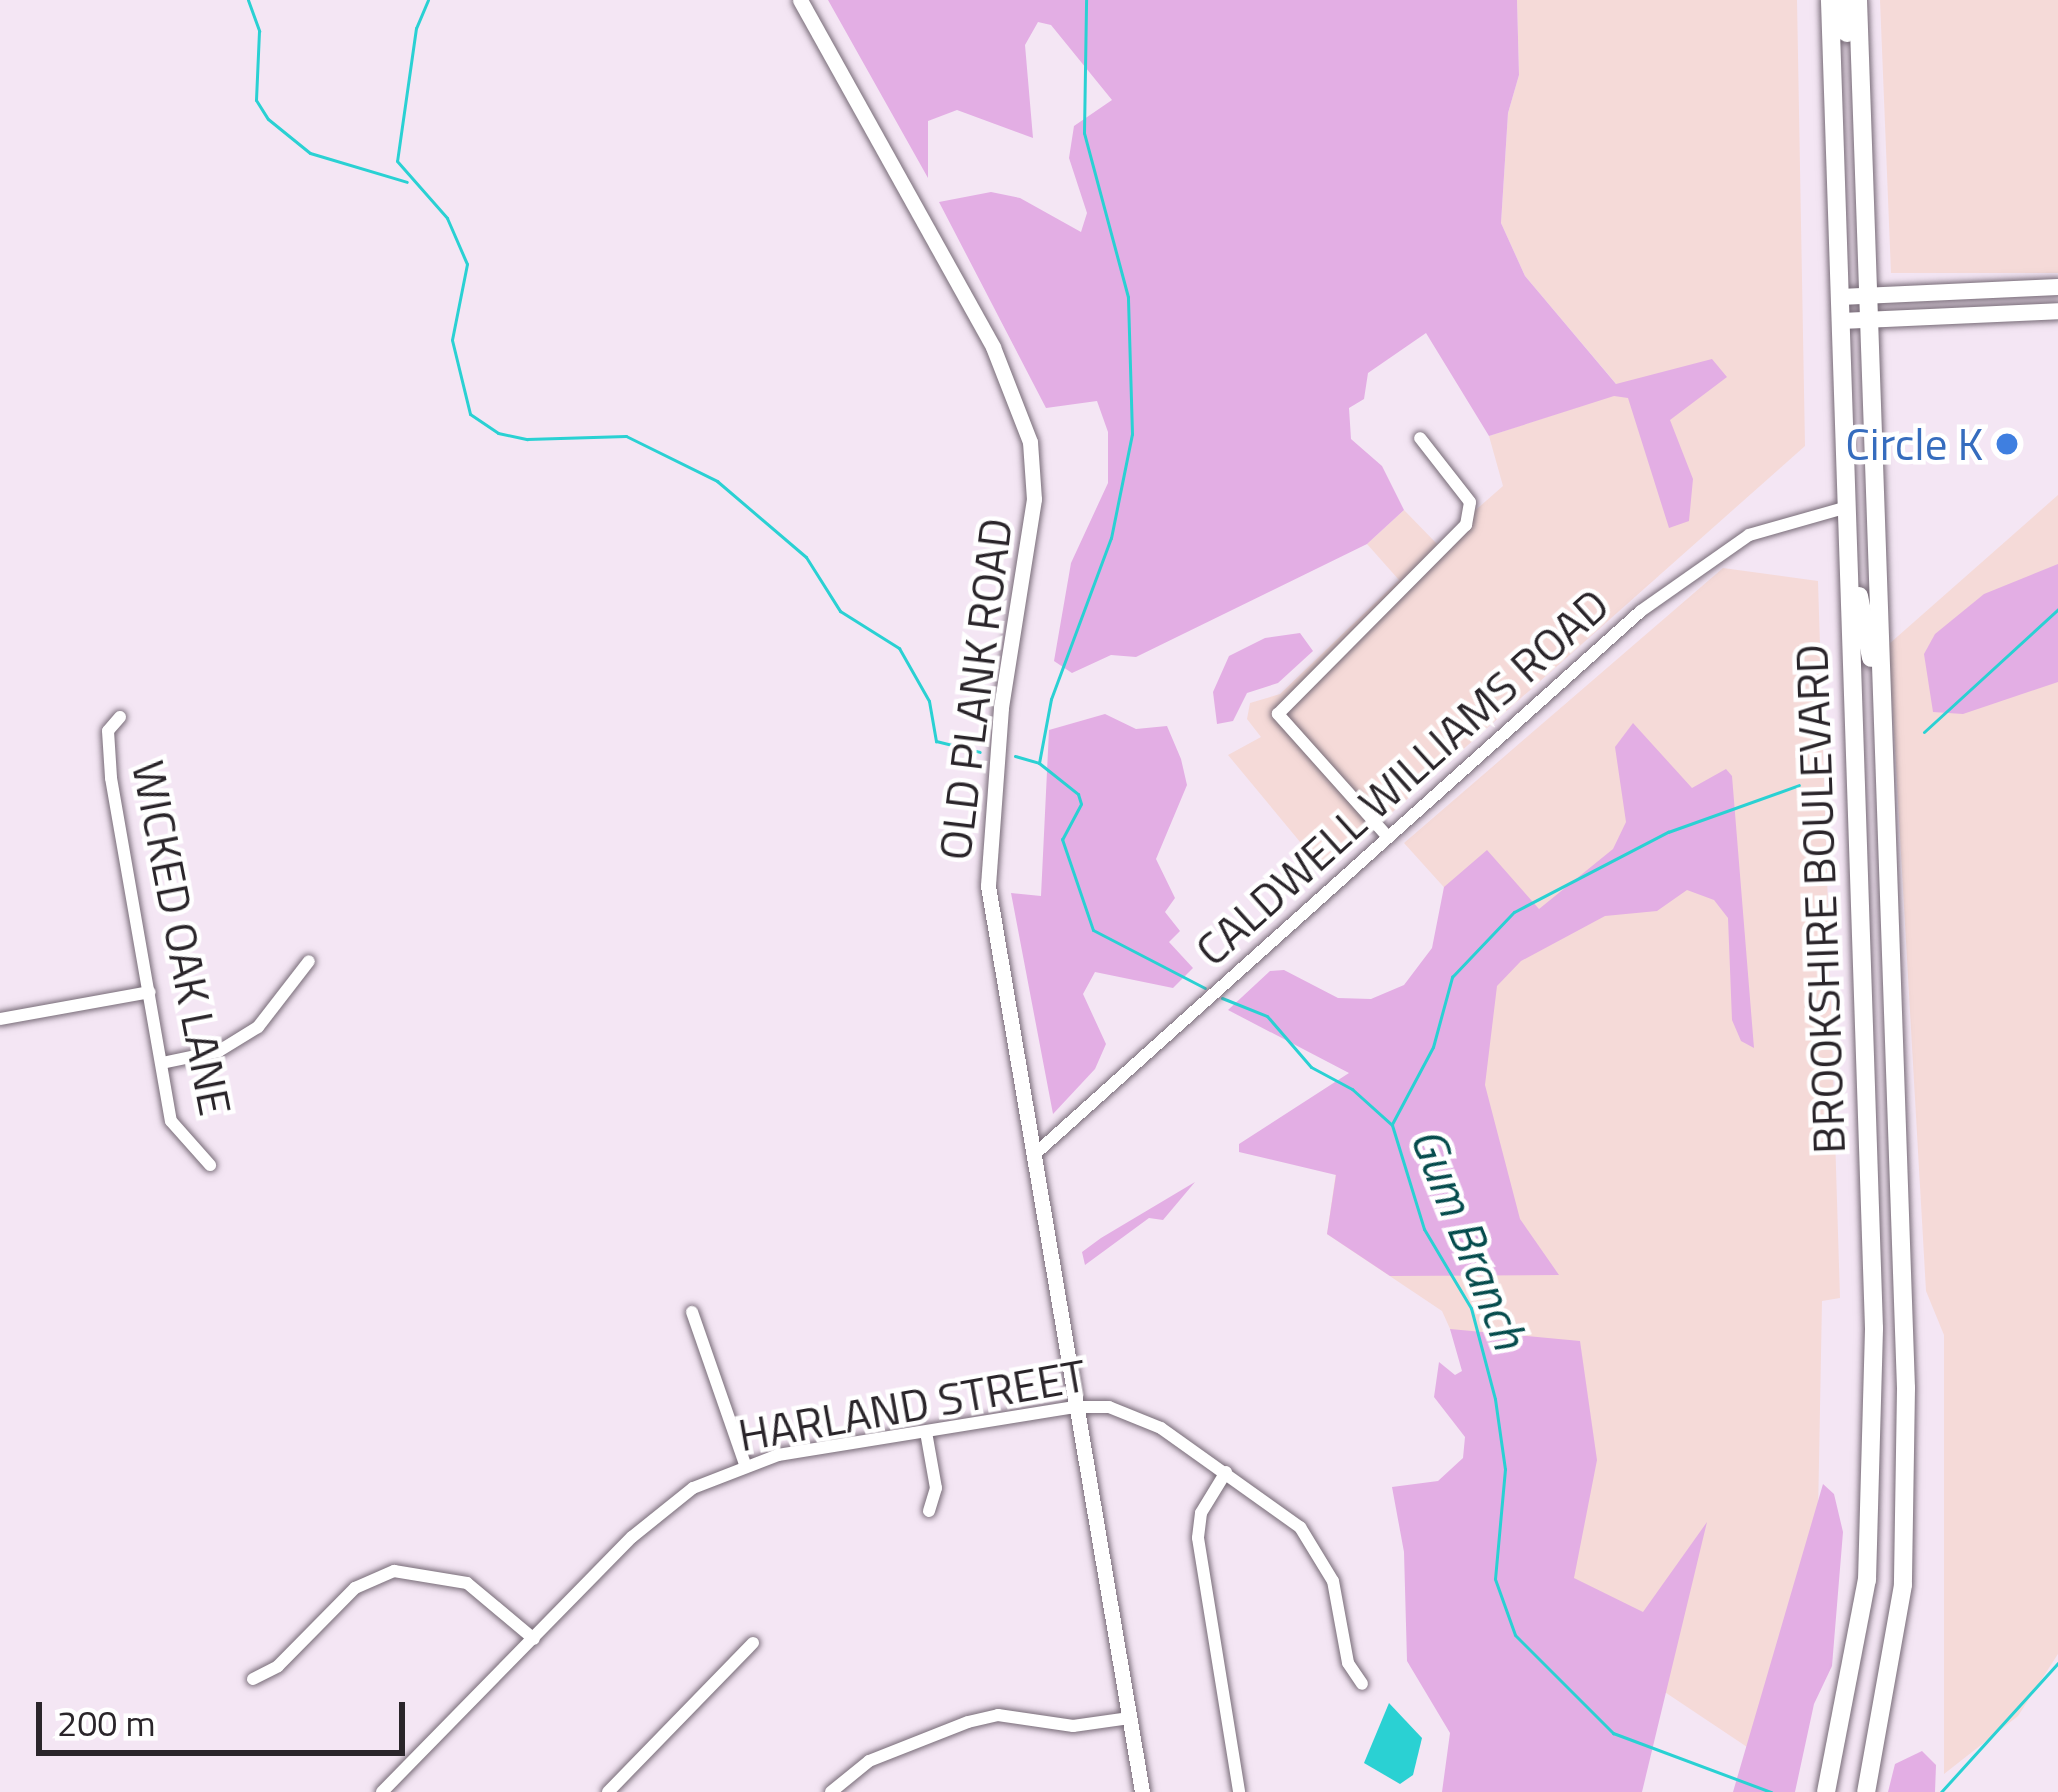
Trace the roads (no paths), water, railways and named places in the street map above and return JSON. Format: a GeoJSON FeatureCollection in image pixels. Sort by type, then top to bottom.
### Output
{"type":"FeatureCollection","features":[{"type":"Feature","properties":{"kind":"highway","name":"BROOKSHIRE BOULEVARD"},"geometry":{"type":"LineString","coordinates":[[1826,1792],[1867,1580],[1873,1471],[1830,0]]}},
{"type":"Feature","properties":{"kind":"highway"},"geometry":{"type":"LineString","coordinates":[[1845,0],[1861,121]]}},
{"type":"Feature","properties":{"kind":"highway","name":"BROOKSHIRE BOULEVARD"},"geometry":{"type":"LineString","coordinates":[[1858,0],[1906,1410],[1903,1585],[1882,1731],[1865,1792]]}},
{"type":"Feature","properties":{"kind":"highway"},"geometry":{"type":"LineString","coordinates":[[1843,384],[1855,415],[1858,484],[1874,493]]}},
{"type":"Feature","properties":{"kind":"highway"},"geometry":{"type":"LineString","coordinates":[[1847,507],[1856,522],[1858,594],[1881,710]]}},
{"type":"Feature","properties":{"kind":"main road"},"geometry":{"type":"LineString","coordinates":[[1840,297],[2058,287]]}},
{"type":"Feature","properties":{"kind":"main road"},"geometry":{"type":"LineString","coordinates":[[1840,321],[2058,310]]}},
{"type":"Feature","properties":{"kind":"street","name":"OLD PLANK ROAD"},"geometry":{"type":"LineString","coordinates":[[800,0],[993,347],[1030,442],[1034,499],[1001,708],[988,886],[1142,1792]]}},
{"type":"Feature","properties":{"kind":"street"},"geometry":{"type":"LineString","coordinates":[[1387,836],[1278,714],[1466,526],[1470,502],[1420,439]]}},
{"type":"Feature","properties":{"kind":"street","name":"CALDWELL WILLIAMS ROAD"},"geometry":{"type":"LineString","coordinates":[[1036,1153],[1387,836],[1691,572],[1760,530],[1847,507]]}},
{"type":"Feature","properties":{"kind":"street","name":"WICKED OAK LANE"},"geometry":{"type":"LineString","coordinates":[[120,717],[108,731],[111,778],[171,1121],[210,1165]]}},
{"type":"Feature","properties":{"kind":"street"},"geometry":{"type":"LineString","coordinates":[[162,1064],[218,1051],[258,1027],[308,961]]}},
{"type":"Feature","properties":{"kind":"street"},"geometry":{"type":"LineString","coordinates":[[0,1019],[150,992]]}},
{"type":"Feature","properties":{"kind":"street"},"geometry":{"type":"LineString","coordinates":[[692,1312],[745,1464]]}},
{"type":"Feature","properties":{"kind":"street","name":"HARLAND STREET"},"geometry":{"type":"LineString","coordinates":[[382,1792],[665,1507],[745,1464],[1076,1407],[1131,1413],[1272,1502],[1317,1549],[1334,1581],[1348,1663],[1362,1684]]}},
{"type":"Feature","properties":{"kind":"street"},"geometry":{"type":"LineString","coordinates":[[926,1432],[936,1488],[929,1511]]}},
{"type":"Feature","properties":{"kind":"street"},"geometry":{"type":"LineString","coordinates":[[1226,1472],[1201,1513],[1198,1538],[1239,1792]]}},
{"type":"Feature","properties":{"kind":"street"},"geometry":{"type":"LineString","coordinates":[[253,1679],[278,1666],[356,1588],[394,1571],[467,1583],[534,1639]]}},
{"type":"Feature","properties":{"kind":"street"},"geometry":{"type":"LineString","coordinates":[[608,1792],[753,1643]]}},
{"type":"Feature","properties":{"kind":"street"},"geometry":{"type":"LineString","coordinates":[[832,1792],[868,1760],[968,1722],[998,1715],[1073,1726],[1129,1718]]}},
{"type":"Feature","properties":{"kind":"street"},"geometry":{"type":"LineString","coordinates":[[394,1780],[406,1792]]}},
{"type":"Feature","properties":{"kind":"water"},"geometry":{"type":"Polygon","coordinates":[[[1389,1703],[1422,1738],[1413,1775],[1400,1784],[1364,1763],[1389,1703]]]}},
{"type":"Feature","properties":{"kind":"waterway"},"geometry":{"type":"LineString","coordinates":[[248,0],[259,31],[256,100],[268,119],[310,153],[407,182]]}},
{"type":"Feature","properties":{"kind":"waterway"},"geometry":{"type":"LineString","coordinates":[[428,0],[416,28],[397,161],[447,218],[467,264],[452,340],[470,414],[498,433],[527,439],[626,436],[717,481],[806,557],[840,611],[899,648],[929,701],[936,741],[980,752]]}},
{"type":"Feature","properties":{"kind":"waterway"},"geometry":{"type":"LineString","coordinates":[[1039,763],[1051,699],[1111,538],[1132,434],[1128,297],[1084,133],[1086,0]]}},
{"type":"Feature","properties":{"kind":"waterway"},"geometry":{"type":"LineString","coordinates":[[1924,732],[2058,609]]}},
{"type":"Feature","properties":{"kind":"waterway","name":"Gum Branch"},"geometry":{"type":"LineString","coordinates":[[1015,756],[1039,763],[1078,794],[1081,804],[1062,839],[1093,930],[1205,988]]}},
{"type":"Feature","properties":{"kind":"waterway"},"geometry":{"type":"LineString","coordinates":[[1392,1124],[1433,1047],[1452,977],[1514,912],[1668,832],[1799,785]]}},
{"type":"Feature","properties":{"kind":"waterway","name":"Gum Branch"},"geometry":{"type":"LineString","coordinates":[[1222,998],[1267,1016],[1311,1067],[1352,1089],[1392,1125],[1424,1229],[1471,1308],[1495,1399],[1505,1469],[1495,1579],[1515,1635],[1613,1733],[1771,1792]]}},
{"type":"Feature","properties":{"kind":"waterway"},"geometry":{"type":"LineString","coordinates":[[1941,1792],[2058,1663]]}},
{"type":"Feature","properties":{"kind":"place","name":"Circle K"},"geometry":{"type":"Point","coordinates":[2007,444]}}]}
